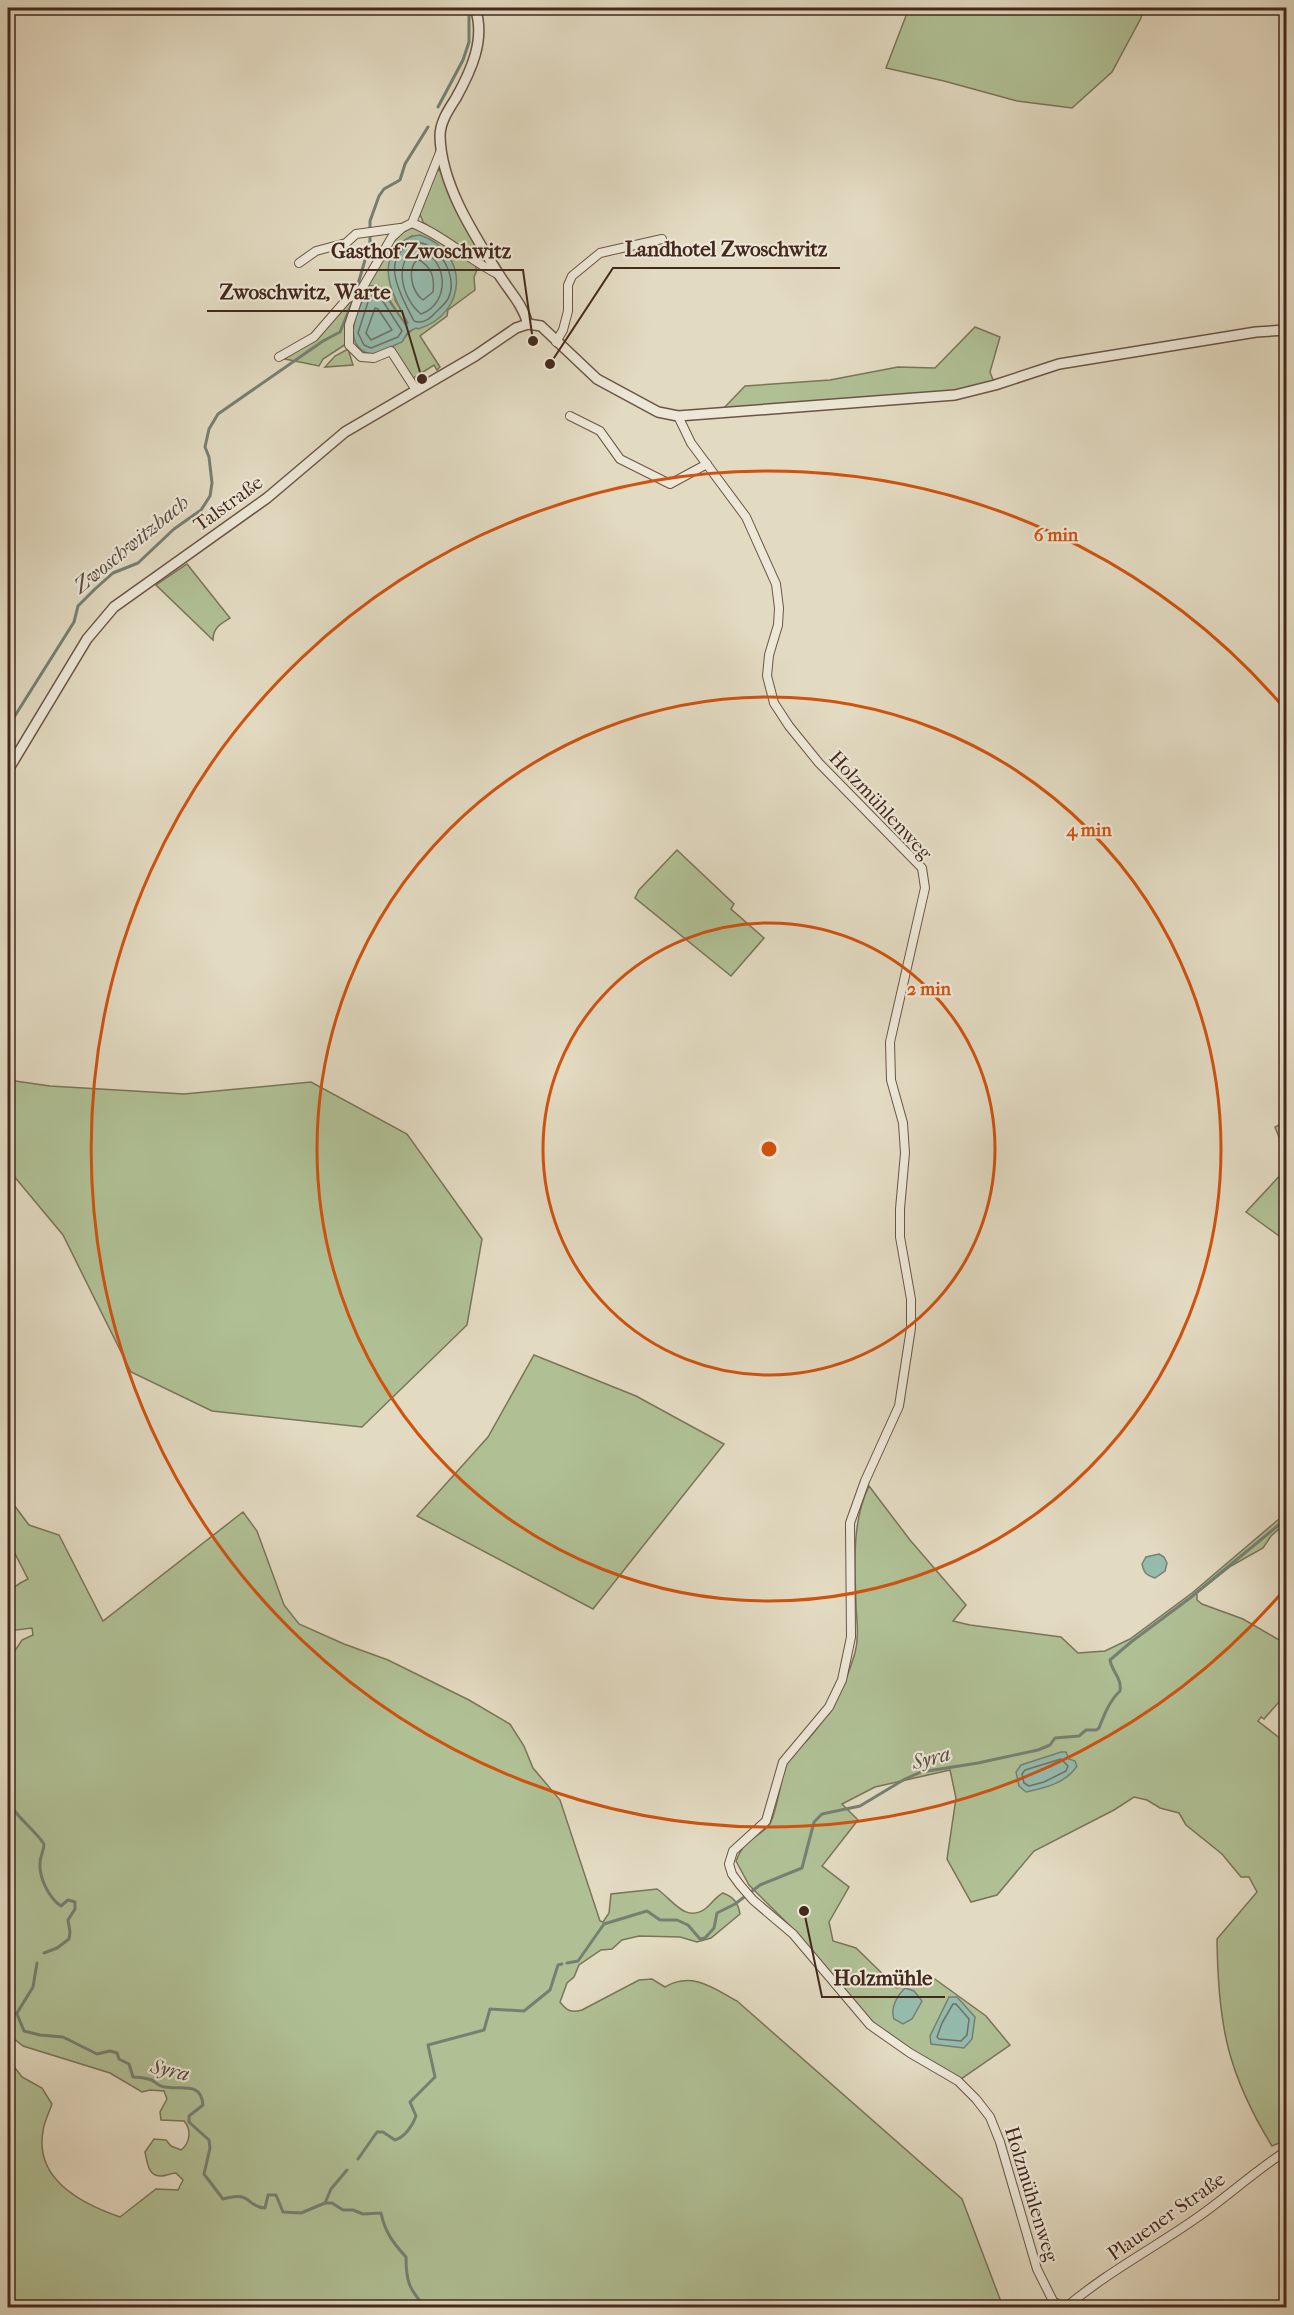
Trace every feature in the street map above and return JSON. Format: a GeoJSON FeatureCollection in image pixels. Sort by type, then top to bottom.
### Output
{"type":"FeatureCollection","features":[{"type":"Feature","properties":{"kind":"street"},"geometry":{"type":"LineString","coordinates":[[475,8],[479,23],[478,44],[469,74],[444,119],[440,133],[441,149],[454,192],[499,275],[520,303],[528,324],[541,326],[597,379],[658,412],[678,416],[955,395],[995,385],[1059,364],[1256,332],[1287,330]]}},
{"type":"Feature","properties":{"kind":"street"},"geometry":{"type":"LineString","coordinates":[[299,263],[316,251],[346,243],[356,234],[402,228],[412,223],[441,149]]}},
{"type":"Feature","properties":{"kind":"street"},"geometry":{"type":"LineString","coordinates":[[412,223],[432,231],[471,260],[499,275]]}},
{"type":"Feature","properties":{"kind":"street"},"geometry":{"type":"LineString","coordinates":[[402,228],[384,249],[360,292],[349,325],[349,345],[361,357],[374,358],[391,351],[416,390]]}},
{"type":"Feature","properties":{"kind":"street"},"geometry":{"type":"LineString","coordinates":[[556,342],[563,330],[568,312],[568,285],[572,276],[600,253],[662,239]]}},
{"type":"Feature","properties":{"kind":"street"},"geometry":{"type":"LineString","coordinates":[[279,357],[314,337],[347,298],[360,292]]}},
{"type":"Feature","properties":{"kind":"street","name":"Talstraße"},"geometry":{"type":"LineString","coordinates":[[8,770],[87,639],[114,607],[267,498],[345,432],[475,356],[516,328],[528,324]]}},
{"type":"Feature","properties":{"kind":"street"},"geometry":{"type":"LineString","coordinates":[[570,416],[600,431],[620,459],[670,484],[706,464]]}},
{"type":"Feature","properties":{"kind":"street","name":"Holzmühlenweg"},"geometry":{"type":"LineString","coordinates":[[678,416],[691,443],[746,517],[776,584],[778,624],[769,654],[767,676],[774,703],[789,726],[819,762],[922,868],[925,888],[890,1042],[891,1080],[903,1123],[905,1153],[900,1237],[911,1299],[911,1328],[899,1406],[871,1466],[850,1523],[851,1637],[842,1680],[829,1707],[783,1762],[766,1821],[733,1851],[729,1864],[732,1874],[753,1900],[793,1934],[870,2025],[910,2053],[958,2081],[976,2098],[990,2117],[1000,2142],[1037,2269],[1053,2301],[1064,2307]]}},
{"type":"Feature","properties":{"kind":"street","name":"Plauener Straße"},"geometry":{"type":"LineString","coordinates":[[1064,2307],[1088,2288],[1143,2255],[1199,2216],[1287,2151]]}},
{"type":"Feature","properties":{"kind":"shaded area"},"geometry":{"type":"Polygon","coordinates":[[[909,8],[1144,8],[1112,72],[1072,108],[1017,101],[886,68],[909,8]]]}},
{"type":"Feature","properties":{"kind":"shaded area"},"geometry":{"type":"Polygon","coordinates":[[[438,169],[487,260],[485,263],[478,261],[423,222],[419,212],[435,171],[438,169]]]}},
{"type":"Feature","properties":{"kind":"shaded area"},"geometry":{"type":"Polygon","coordinates":[[[410,228],[418,228],[475,265],[477,270],[474,277],[475,290],[448,310],[447,316],[420,336],[440,367],[437,370],[434,365],[412,379],[391,347],[416,327],[412,236],[396,247],[395,300],[409,323],[405,324],[383,290],[370,286],[363,299],[375,270],[388,249],[402,233],[410,228]]]}},
{"type":"Feature","properties":{"kind":"shaded area"},"geometry":{"type":"Polygon","coordinates":[[[350,301],[353,301],[345,323],[346,344],[323,359],[319,366],[285,359],[300,346],[315,341],[350,301]]]}},
{"type":"Feature","properties":{"kind":"shaded area"},"geometry":{"type":"Polygon","coordinates":[[[975,327],[1000,337],[990,372],[995,385],[955,395],[721,411],[745,386],[830,380],[898,367],[935,368],[975,327]]]}},
{"type":"Feature","properties":{"kind":"shaded area"},"geometry":{"type":"Polygon","coordinates":[[[348,349],[353,365],[325,367],[335,356],[348,349]]]}},
{"type":"Feature","properties":{"kind":"shaded area"},"geometry":{"type":"Polygon","coordinates":[[[187,564],[230,618],[216,629],[213,640],[156,585],[187,564]]]}},
{"type":"Feature","properties":{"kind":"shaded area"},"geometry":{"type":"Polygon","coordinates":[[[677,850],[734,904],[731,909],[764,938],[731,976],[635,898],[639,890],[677,850]]]}},
{"type":"Feature","properties":{"kind":"shaded area"},"geometry":{"type":"Polygon","coordinates":[[[8,1080],[50,1086],[184,1094],[311,1082],[407,1134],[482,1239],[467,1325],[362,1427],[212,1411],[131,1372],[63,1235],[8,1169],[8,1080]]]}},
{"type":"Feature","properties":{"kind":"shaded area"},"geometry":{"type":"Polygon","coordinates":[[[1286,1121],[1286,1147],[1283,1147],[1275,1127],[1286,1121]]]}},
{"type":"Feature","properties":{"kind":"shaded area"},"geometry":{"type":"Polygon","coordinates":[[[1286,1169],[1286,1241],[1246,1212],[1286,1169]]]}},
{"type":"Feature","properties":{"kind":"shaded area"},"geometry":{"type":"Polygon","coordinates":[[[534,1355],[636,1396],[724,1444],[593,1609],[417,1516],[488,1437],[534,1355]]]}},
{"type":"Feature","properties":{"kind":"shaded area"},"geometry":{"type":"Polygon","coordinates":[[[869,1486],[910,1540],[966,1605],[953,1621],[1061,1637],[1078,1653],[1105,1651],[1130,1639],[1192,1593],[1286,1513],[1286,1523],[1271,1536],[1263,1548],[1231,1566],[1197,1593],[1197,1600],[1243,1619],[1286,1644],[1286,1694],[1264,1719],[1261,1717],[1258,1721],[1286,1743],[1286,2140],[1272,2146],[1257,2120],[1235,2071],[1223,2023],[1217,1939],[1257,1892],[1249,1877],[1241,1877],[1222,1854],[1186,1825],[1179,1813],[1134,1797],[1114,1810],[1034,1851],[997,1895],[971,1902],[947,1859],[956,1798],[950,1770],[875,1787],[842,1804],[858,1820],[822,1866],[849,1887],[829,1922],[833,1941],[856,1948],[897,1988],[932,1977],[986,2016],[1010,2045],[958,2081],[870,2025],[797,1933],[749,1885],[736,1861],[743,1847],[764,1830],[772,1820],[788,1759],[826,1717],[847,1677],[855,1653],[857,1630],[855,1545],[859,1515],[869,1486]]]}},
{"type":"Feature","properties":{"kind":"shaded area"},"geometry":{"type":"Polygon","coordinates":[[[8,1497],[29,1525],[59,1535],[103,1621],[243,1512],[257,1531],[284,1605],[299,1624],[388,1660],[469,1700],[510,1724],[524,1746],[533,1768],[560,1800],[600,1921],[603,1922],[609,1913],[611,1894],[657,1889],[679,1908],[691,1913],[698,1913],[705,1909],[723,1893],[732,1898],[740,1914],[711,1938],[697,1942],[680,1937],[639,1936],[622,1940],[612,1949],[601,1950],[579,1965],[574,1977],[567,1983],[560,2002],[570,2011],[582,2010],[639,1980],[652,1979],[665,1987],[684,1981],[702,1983],[737,2001],[962,2199],[1003,2307],[8,2307],[8,2059],[22,2077],[42,2088],[52,2104],[44,2128],[42,2148],[53,2176],[77,2197],[105,2212],[120,2217],[156,2189],[178,2190],[183,2180],[176,2173],[161,2176],[153,2174],[145,2152],[154,2139],[166,2140],[171,2146],[181,2150],[186,2144],[189,2132],[184,2121],[161,2120],[160,2112],[167,2099],[164,2091],[142,2092],[110,2073],[23,2046],[8,2034],[8,1756],[14,1752],[8,1720],[13,1702],[12,1686],[8,1674],[12,1655],[22,1640],[33,1635],[32,1628],[8,1631],[7,1600],[9,1594],[28,1579],[8,1540],[8,1497]]]}},
{"type":"Feature","properties":{"kind":"water"},"geometry":{"type":"Polygon","coordinates":[[[420,235],[436,243],[448,255],[455,268],[454,297],[446,310],[434,321],[408,332],[402,342],[373,355],[362,351],[356,344],[354,325],[360,305],[370,286],[378,285],[405,324],[408,323],[393,294],[388,273],[389,263],[392,254],[402,243],[420,235]]]}},
{"type":"Feature","properties":{"kind":"water"},"geometry":{"type":"Polygon","coordinates":[[[1159,1554],[1167,1563],[1165,1571],[1155,1578],[1146,1573],[1142,1564],[1146,1557],[1159,1554]]]}},
{"type":"Feature","properties":{"kind":"water"},"geometry":{"type":"Polygon","coordinates":[[[1066,1752],[1069,1759],[1075,1761],[1077,1766],[1067,1777],[1048,1786],[1026,1792],[1019,1786],[1016,1772],[1021,1765],[1066,1752]]]}},
{"type":"Feature","properties":{"kind":"water"},"geometry":{"type":"Polygon","coordinates":[[[905,1988],[914,1991],[922,2001],[912,2019],[903,2024],[894,2019],[893,2011],[897,1998],[905,1988]]]}},
{"type":"Feature","properties":{"kind":"water"},"geometry":{"type":"Polygon","coordinates":[[[949,1997],[957,1997],[975,2017],[972,2039],[964,2048],[931,2044],[930,2036],[949,1997]]]}},
{"type":"Feature","properties":{"kind":"waterway","name":"Zwoschwitzbach"},"geometry":{"type":"LineString","coordinates":[[438,107],[463,60],[469,42],[469,15]]}},
{"type":"Feature","properties":{"kind":"waterway","name":"Zwoschwitzbach"},"geometry":{"type":"LineString","coordinates":[[358,284],[370,243],[370,221],[379,196],[384,189],[400,180],[405,164],[428,127]]}},
{"type":"Feature","properties":{"kind":"waterway","name":"Zwoschwitzbach"},"geometry":{"type":"LineString","coordinates":[[8,753],[14,740],[11,722],[74,622],[78,606],[113,573],[138,563],[174,529],[201,510],[210,496],[212,483],[209,457],[205,447],[209,429],[218,414],[323,341],[340,332],[352,303]]}},
{"type":"Feature","properties":{"kind":"waterway","name":"Syra"},"geometry":{"type":"LineString","coordinates":[[567,1963],[578,1961],[604,1924],[647,1911],[660,1920],[677,1920],[688,1925],[700,1939],[705,1938],[714,1928],[717,1913],[735,1904],[760,1885],[802,1868],[814,1822],[822,1814],[860,1806],[921,1772],[1038,1750],[1050,1745],[1055,1738],[1079,1736],[1086,1730],[1096,1730],[1110,1703],[1120,1691],[1120,1682],[1110,1660],[1286,1519]]}},
{"type":"Feature","properties":{"kind":"waterway","name":"Zwoschwitzbach"},"geometry":{"type":"LineString","coordinates":[[8,1801],[44,1844],[40,1869],[49,1893],[61,1906],[68,1900],[75,1902],[75,1909],[68,1920],[69,1939],[57,1948],[44,1953]]}},
{"type":"Feature","properties":{"kind":"waterway","name":"Zwoschwitzbach"},"geometry":{"type":"LineString","coordinates":[[17,2013],[33,1987],[37,1963]]}},
{"type":"Feature","properties":{"kind":"waterway","name":"Syra"},"geometry":{"type":"LineString","coordinates":[[358,2159],[377,2132],[383,2132],[395,2140],[411,2127],[416,2116],[410,2102],[435,2077],[428,2045],[484,2030],[490,2009],[524,2011],[550,1990],[558,1965],[562,1964]]}},
{"type":"Feature","properties":{"kind":"waterway","name":"Syra"},"geometry":{"type":"LineString","coordinates":[[8,2012],[17,2014],[24,2031],[63,2037],[97,2054],[110,2051],[117,2053],[119,2059],[129,2064],[133,2077],[152,2080],[163,2087],[189,2088],[198,2092],[203,2105],[189,2116],[189,2122],[209,2140],[210,2148],[204,2174],[223,2199],[239,2196],[265,2208],[268,2195],[276,2195],[283,2212],[301,2213],[325,2203],[331,2189],[347,2170]]}},
{"type":"Feature","properties":{"kind":"waterway"},"geometry":{"type":"LineString","coordinates":[[325,2203],[332,2203],[343,2210],[353,2210],[363,2214],[381,2213],[390,2237],[406,2257],[410,2285],[426,2308]]}},
{"type":"Feature","properties":{"kind":"place","name":"Gasthof Zwoschwitz"},"geometry":{"type":"Point","coordinates":[533,341]}},
{"type":"Feature","properties":{"kind":"place","name":"Landhotel Zwoschwitz"},"geometry":{"type":"Point","coordinates":[550,364]}},
{"type":"Feature","properties":{"kind":"place","name":"Zwoschwitz, Warte"},"geometry":{"type":"Point","coordinates":[422,379]}},
{"type":"Feature","properties":{"kind":"place","name":"Holzmühle"},"geometry":{"type":"Point","coordinates":[804,1911]}}]}
